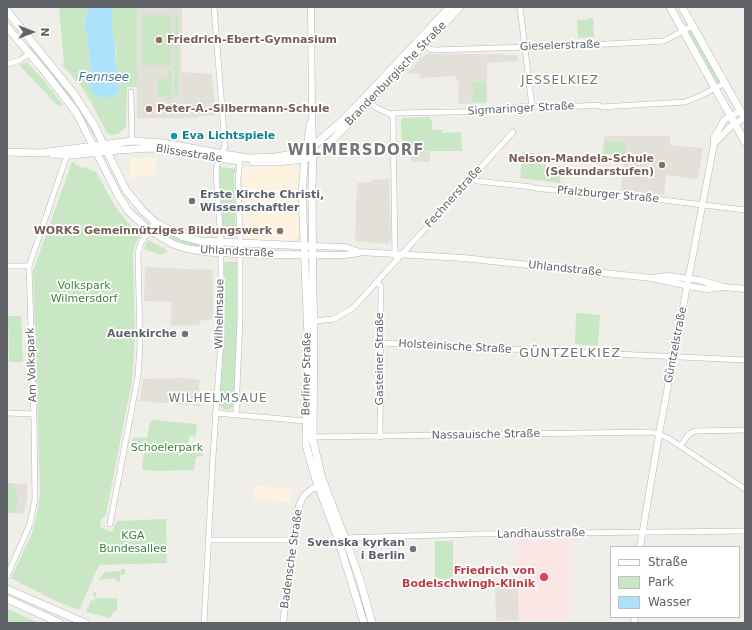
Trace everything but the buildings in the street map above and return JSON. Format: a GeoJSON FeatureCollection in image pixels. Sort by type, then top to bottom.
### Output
{"type":"FeatureCollection","features":[{"type":"Feature","properties":{"kind":"main road","name":"Brandenburgische Straße"},"geometry":{"type":"LineString","coordinates":[[313,156],[323,149],[450,7]]}},
{"type":"Feature","properties":{"kind":"main road","name":"Brandenburgische Straße"},"geometry":{"type":"LineString","coordinates":[[306,150],[313,146],[368,100],[460,7]]}},
{"type":"Feature","properties":{"kind":"main road"},"geometry":{"type":"LineString","coordinates":[[670,7],[745,142]]}},
{"type":"Feature","properties":{"kind":"main road"},"geometry":{"type":"LineString","coordinates":[[682,7],[725,83],[743,110],[745,118]]}},
{"type":"Feature","properties":{"kind":"main road","name":"Uhlandstraße"},"geometry":{"type":"LineString","coordinates":[[7,11],[74,94],[88,114],[126,190],[142,210],[155,222],[181,236],[201,241],[312,246]]}},
{"type":"Feature","properties":{"kind":"main road","name":"Uhlandstraße"},"geometry":{"type":"LineString","coordinates":[[7,26],[76,112],[114,188],[134,217],[149,230],[167,241],[185,248],[221,253],[312,255]]}},
{"type":"Feature","properties":{"kind":"main road","name":"Blissestraße"},"geometry":{"type":"LineString","coordinates":[[105,148],[132,141],[176,145],[240,162],[265,163],[304,159],[313,156]]}},
{"type":"Feature","properties":{"kind":"main road","name":"Berliner Straße"},"geometry":{"type":"LineString","coordinates":[[313,146],[313,438],[321,486]]}},
{"type":"Feature","properties":{"kind":"main road","name":"Blissestraße"},"geometry":{"type":"LineString","coordinates":[[41,153],[105,148],[152,148],[221,157],[266,158],[296,154],[306,150]]}},
{"type":"Feature","properties":{"kind":"main road","name":"Blissestraße"},"geometry":{"type":"LineString","coordinates":[[7,152],[67,155],[95,149]]}},
{"type":"Feature","properties":{"kind":"main road","name":"Berliner Straße"},"geometry":{"type":"LineString","coordinates":[[306,150],[302,191],[308,336],[306,445],[341,538],[360,580],[372,623]]}},
{"type":"Feature","properties":{"kind":"main road","name":"Berliner Straße"},"geometry":{"type":"LineString","coordinates":[[341,538],[364,623]]}},
{"type":"Feature","properties":{"kind":"main road"},"geometry":{"type":"LineString","coordinates":[[7,589],[85,623]]}},
{"type":"Feature","properties":{"kind":"main road"},"geometry":{"type":"LineString","coordinates":[[7,599],[60,623]]}},
{"type":"Feature","properties":{"kind":"street","name":"Wilhelmsaue"},"geometry":{"type":"LineString","coordinates":[[204,623],[215,414],[221,339],[221,242],[216,172],[225,148],[214,7]]}},
{"type":"Feature","properties":{"kind":"street","name":"Berliner Straße"},"geometry":{"type":"LineString","coordinates":[[311,7],[313,146]]}},
{"type":"Feature","properties":{"kind":"street"},"geometry":{"type":"LineString","coordinates":[[520,7],[532,107]]}},
{"type":"Feature","properties":{"kind":"street","name":"Gieselerstraße"},"geometry":{"type":"LineString","coordinates":[[425,44],[434,50],[525,48],[664,41],[692,26]]}},
{"type":"Feature","properties":{"kind":"street"},"geometry":{"type":"LineString","coordinates":[[7,64],[20,60],[29,54]]}},
{"type":"Feature","properties":{"kind":"street","name":"Sigmaringer Straße"},"geometry":{"type":"LineString","coordinates":[[390,114],[508,111],[516,107],[542,106],[545,108],[598,105],[601,107],[685,102],[725,83]]}},
{"type":"Feature","properties":{"kind":"street"},"geometry":{"type":"LineString","coordinates":[[131,92],[132,141]]}},
{"type":"Feature","properties":{"kind":"street"},"geometry":{"type":"LineString","coordinates":[[314,321],[334,319],[353,308],[395,262],[399,254],[393,117],[375,107],[368,100]]}},
{"type":"Feature","properties":{"kind":"street","name":"Güntzelstraße"},"geometry":{"type":"LineString","coordinates":[[640,546],[641,533],[714,138],[724,120],[743,110]]}},
{"type":"Feature","properties":{"kind":"street","name":"Berliner Straße"},"geometry":{"type":"LineString","coordinates":[[306,150],[312,116]]}},
{"type":"Feature","properties":{"kind":"street"},"geometry":{"type":"LineString","coordinates":[[714,144],[727,130],[745,118]]}},
{"type":"Feature","properties":{"kind":"street","name":"Fechnerstraße"},"geometry":{"type":"LineString","coordinates":[[399,254],[513,132]]}},
{"type":"Feature","properties":{"kind":"street","name":"Am Volkspark"},"geometry":{"type":"LineString","coordinates":[[7,576],[30,524],[36,488],[28,266],[67,155]]}},
{"type":"Feature","properties":{"kind":"street","name":"Wilhelmsaue"},"geometry":{"type":"LineString","coordinates":[[236,415],[240,318],[238,179],[240,162]]}},
{"type":"Feature","properties":{"kind":"street","name":"Pfalzburger Straße"},"geometry":{"type":"LineString","coordinates":[[472,177],[477,181],[532,186],[534,188],[562,191],[567,190],[638,200],[644,198],[745,210]]}},
{"type":"Feature","properties":{"kind":"street"},"geometry":{"type":"LineString","coordinates":[[110,524],[134,398],[138,369],[140,345],[138,253],[141,243],[155,222]]}},
{"type":"Feature","properties":{"kind":"street","name":"Uhlandstraße"},"geometry":{"type":"LineString","coordinates":[[312,246],[345,247],[360,252]]}},
{"type":"Feature","properties":{"kind":"street","name":"Uhlandstraße"},"geometry":{"type":"LineString","coordinates":[[312,255],[345,255],[360,252],[463,258],[651,278],[708,289],[724,287],[745,289]]}},
{"type":"Feature","properties":{"kind":"street"},"geometry":{"type":"LineString","coordinates":[[7,266],[28,266]]}},
{"type":"Feature","properties":{"kind":"street","name":"Uhlandstraße"},"geometry":{"type":"LineString","coordinates":[[651,278],[663,276],[688,279],[712,283],[724,287]]}},
{"type":"Feature","properties":{"kind":"street","name":"Gasteiner Straße"},"geometry":{"type":"LineString","coordinates":[[377,282],[380,286],[380,437]]}},
{"type":"Feature","properties":{"kind":"street","name":"Holsteinische Straße"},"geometry":{"type":"LineString","coordinates":[[380,343],[745,360]]}},
{"type":"Feature","properties":{"kind":"street"},"geometry":{"type":"LineString","coordinates":[[7,414],[33,414]]}},
{"type":"Feature","properties":{"kind":"street"},"geometry":{"type":"LineString","coordinates":[[215,414],[306,421]]}},
{"type":"Feature","properties":{"kind":"street"},"geometry":{"type":"LineString","coordinates":[[681,446],[686,438],[695,431],[745,430]]}},
{"type":"Feature","properties":{"kind":"street","name":"Nassauische Straße"},"geometry":{"type":"LineString","coordinates":[[313,438],[649,432],[659,434]]}},
{"type":"Feature","properties":{"kind":"street"},"geometry":{"type":"LineString","coordinates":[[659,434],[681,446],[745,489]]}},
{"type":"Feature","properties":{"kind":"street","name":"Badensche Straße"},"geometry":{"type":"LineString","coordinates":[[283,623],[296,519],[301,500],[306,494],[321,486]]}},
{"type":"Feature","properties":{"kind":"street","name":"Landhausstraße"},"geometry":{"type":"LineString","coordinates":[[341,538],[745,531]]}},
{"type":"Feature","properties":{"kind":"street"},"geometry":{"type":"LineString","coordinates":[[208,540],[293,540]]}},
{"type":"Feature","properties":{"kind":"shaded area","name":"Friedrich-Ebert-Gymnasium"},"geometry":{"type":"Polygon","coordinates":[[[137,7],[193,7],[182,8],[181,72],[212,74],[216,115],[200,116],[199,118],[137,118],[137,7]]]}},
{"type":"Feature","properties":{"kind":"shaded area"},"geometry":{"type":"Polygon","coordinates":[[[425,54],[505,54],[518,55],[518,61],[487,63],[487,103],[458,104],[459,81],[456,80],[456,76],[421,78],[420,74],[407,73],[425,54]]]}},
{"type":"Feature","properties":{"kind":"shaded area","name":"Nelson-Mandela-Schule (Sekundarstufen)"},"geometry":{"type":"Polygon","coordinates":[[[670,136],[670,145],[703,148],[698,179],[666,175],[664,195],[621,190],[624,157],[602,154],[604,137],[670,136]]]}},
{"type":"Feature","properties":{"kind":"shaded area"},"geometry":{"type":"Polygon","coordinates":[[[411,151],[430,151],[430,162],[411,162],[411,151]]]}},
{"type":"Feature","properties":{"kind":"shaded area"},"geometry":{"type":"Polygon","coordinates":[[[130,158],[157,158],[155,177],[139,175],[130,180],[128,176],[130,175],[130,158]]]}},
{"type":"Feature","properties":{"kind":"shaded area"},"geometry":{"type":"Polygon","coordinates":[[[297,163],[299,168],[301,168],[298,199],[298,205],[300,207],[300,234],[298,234],[297,239],[293,240],[293,242],[248,240],[247,238],[243,238],[242,174],[240,172],[242,167],[265,167],[265,165],[297,163]]]}},
{"type":"Feature","properties":{"kind":"shaded area"},"geometry":{"type":"Polygon","coordinates":[[[389,179],[391,240],[388,244],[355,241],[357,183],[371,182],[371,180],[389,179]]]}},
{"type":"Feature","properties":{"kind":"shaded area"},"geometry":{"type":"Polygon","coordinates":[[[145,267],[213,270],[213,319],[200,321],[199,325],[171,326],[171,302],[144,301],[145,267]]]}},
{"type":"Feature","properties":{"kind":"shaded area"},"geometry":{"type":"Polygon","coordinates":[[[185,378],[200,380],[200,406],[140,401],[143,379],[185,378]]]}},
{"type":"Feature","properties":{"kind":"shaded area"},"geometry":{"type":"Polygon","coordinates":[[[7,483],[27,484],[27,499],[24,513],[7,513],[7,483]]]}},
{"type":"Feature","properties":{"kind":"shaded area"},"geometry":{"type":"Polygon","coordinates":[[[254,486],[292,488],[290,502],[254,500],[254,486]]]}},
{"type":"Feature","properties":{"kind":"shaded area","name":"Friedrich von Bodelschwingh-Klinik"},"geometry":{"type":"Polygon","coordinates":[[[518,540],[570,540],[571,620],[563,622],[563,620],[530,620],[527,622],[526,620],[519,620],[518,540]]]}},
{"type":"Feature","properties":{"kind":"shaded area"},"geometry":{"type":"Polygon","coordinates":[[[495,583],[518,583],[519,620],[496,621],[495,583]]]}},
{"type":"Feature","properties":{"kind":"green space"},"geometry":{"type":"Polygon","coordinates":[[[59,7],[88,7],[84,26],[87,36],[91,71],[89,82],[92,93],[102,98],[117,96],[118,93],[115,41],[110,25],[113,7],[137,7],[137,87],[127,87],[126,127],[118,134],[112,135],[107,133],[81,86],[62,65],[64,63],[59,7]]]}},
{"type":"Feature","properties":{"kind":"green space"},"geometry":{"type":"Polygon","coordinates":[[[175,14],[178,14],[178,94],[174,94],[175,14]]]}},
{"type":"Feature","properties":{"kind":"green space"},"geometry":{"type":"Polygon","coordinates":[[[142,15],[171,15],[171,65],[142,65],[142,15]]]}},
{"type":"Feature","properties":{"kind":"green space"},"geometry":{"type":"Polygon","coordinates":[[[593,18],[594,37],[578,38],[577,20],[593,18]]]}},
{"type":"Feature","properties":{"kind":"green space"},"geometry":{"type":"Polygon","coordinates":[[[691,30],[721,83],[717,85],[687,32],[691,30]]]}},
{"type":"Feature","properties":{"kind":"green space"},"geometry":{"type":"Polygon","coordinates":[[[30,45],[65,87],[96,136],[94,136],[78,108],[28,47],[30,45]]]}},
{"type":"Feature","properties":{"kind":"green space"},"geometry":{"type":"Polygon","coordinates":[[[27,62],[42,78],[63,105],[59,107],[19,65],[27,62]]]}},
{"type":"Feature","properties":{"kind":"green space"},"geometry":{"type":"Polygon","coordinates":[[[168,70],[172,70],[171,100],[169,100],[168,96],[158,96],[158,79],[168,79],[168,70]]]}},
{"type":"Feature","properties":{"kind":"green space"},"geometry":{"type":"Polygon","coordinates":[[[473,82],[486,82],[486,102],[473,102],[473,82]]]}},
{"type":"Feature","properties":{"kind":"green space"},"geometry":{"type":"Polygon","coordinates":[[[430,117],[430,120],[432,120],[432,130],[442,130],[442,133],[461,132],[462,151],[402,151],[401,120],[403,118],[430,117]]]}},
{"type":"Feature","properties":{"kind":"green space"},"geometry":{"type":"Polygon","coordinates":[[[605,141],[626,143],[625,155],[604,153],[605,141]]]}},
{"type":"Feature","properties":{"kind":"green space"},"geometry":{"type":"Polygon","coordinates":[[[523,152],[535,153],[534,163],[562,167],[560,183],[520,178],[523,152]]]}},
{"type":"Feature","properties":{"kind":"green space","name":"Volkspark Wilmersdorf"},"geometry":{"type":"Polygon","coordinates":[[[72,162],[75,162],[75,165],[79,165],[80,168],[84,167],[96,172],[115,206],[128,223],[141,234],[135,245],[133,255],[135,335],[132,381],[106,514],[101,520],[100,527],[112,532],[117,521],[166,519],[167,563],[99,565],[79,610],[58,602],[11,578],[32,533],[38,510],[40,493],[33,271],[72,162]]]}},
{"type":"Feature","properties":{"kind":"green space"},"geometry":{"type":"Polygon","coordinates":[[[220,167],[237,169],[236,173],[234,173],[236,234],[223,234],[219,184],[220,167]]]}},
{"type":"Feature","properties":{"kind":"green space"},"geometry":{"type":"Polygon","coordinates":[[[159,229],[183,240],[214,246],[214,249],[200,248],[183,244],[157,231],[159,229]]]}},
{"type":"Feature","properties":{"kind":"green space"},"geometry":{"type":"Polygon","coordinates":[[[148,240],[168,251],[161,255],[144,249],[148,240]]]}},
{"type":"Feature","properties":{"kind":"green space","name":"Wilhelmsaue"},"geometry":{"type":"Polygon","coordinates":[[[223,262],[238,262],[234,404],[232,408],[227,410],[221,408],[219,403],[223,341],[223,262]]]}},
{"type":"Feature","properties":{"kind":"green space"},"geometry":{"type":"Polygon","coordinates":[[[576,313],[600,315],[598,346],[575,344],[576,313]]]}},
{"type":"Feature","properties":{"kind":"green space"},"geometry":{"type":"Polygon","coordinates":[[[8,316],[21,316],[23,362],[9,362],[8,316]]]}},
{"type":"Feature","properties":{"kind":"green space","name":"Schoelerpark"},"geometry":{"type":"Polygon","coordinates":[[[153,420],[197,425],[196,437],[189,436],[188,453],[204,453],[203,456],[196,457],[194,470],[143,470],[144,453],[143,451],[131,448],[133,437],[147,438],[150,422],[153,420]]]}},
{"type":"Feature","properties":{"kind":"green space"},"geometry":{"type":"Polygon","coordinates":[[[7,483],[12,484],[12,487],[14,487],[17,494],[17,502],[14,513],[7,513],[7,483]]]}},
{"type":"Feature","properties":{"kind":"green space"},"geometry":{"type":"Polygon","coordinates":[[[435,541],[453,541],[453,585],[435,585],[435,541]]]}},
{"type":"Feature","properties":{"kind":"green space"},"geometry":{"type":"Polygon","coordinates":[[[121,569],[125,569],[125,574],[120,575],[120,581],[117,581],[115,578],[99,580],[105,572],[121,571],[121,569]]]}},
{"type":"Feature","properties":{"kind":"green space"},"geometry":{"type":"Polygon","coordinates":[[[94,592],[96,592],[96,597],[93,596],[94,592]]]}},
{"type":"Feature","properties":{"kind":"green space"},"geometry":{"type":"Polygon","coordinates":[[[96,597],[117,598],[117,611],[114,611],[110,618],[86,612],[91,600],[94,601],[96,597]]]}},
{"type":"Feature","properties":{"kind":"green space"},"geometry":{"type":"Polygon","coordinates":[[[7,609],[12,611],[39,623],[7,623],[7,609]]]}},
{"type":"Feature","properties":{"kind":"water","name":"Fennsee"},"geometry":{"type":"Polygon","coordinates":[[[88,7],[113,7],[111,27],[115,41],[118,76],[118,93],[115,97],[102,98],[94,95],[91,91],[89,82],[91,71],[87,36],[84,26],[88,7]]]}},
{"type":"Feature","properties":{"kind":"place","name":"Friedrich-Ebert-Gymnasium"},"geometry":{"type":"Point","coordinates":[159,40]}},
{"type":"Feature","properties":{"kind":"place","name":"Peter-A.-Silbermann-Schule"},"geometry":{"type":"Point","coordinates":[149,109]}},
{"type":"Feature","properties":{"kind":"place","name":"Eva Lichtspiele"},"geometry":{"type":"Point","coordinates":[174,136]}},
{"type":"Feature","properties":{"kind":"place","name":"Nelson-Mandela-Schule (Sekundarstufen)"},"geometry":{"type":"Point","coordinates":[662,165]}},
{"type":"Feature","properties":{"kind":"place","name":"Erste Kirche Christi, Wissenschaftler"},"geometry":{"type":"Point","coordinates":[192,201]}},
{"type":"Feature","properties":{"kind":"place","name":"WORKS Gemeinnütziges Bildungswerk"},"geometry":{"type":"Point","coordinates":[280,231]}},
{"type":"Feature","properties":{"kind":"place","name":"Auenkirche"},"geometry":{"type":"Point","coordinates":[185,334]}},
{"type":"Feature","properties":{"kind":"place","name":"Svenska kyrkan i Berlin"},"geometry":{"type":"Point","coordinates":[413,549]}},
{"type":"Feature","properties":{"kind":"place","name":"Friedrich von Bodelschwingh-Klinik"},"geometry":{"type":"Point","coordinates":[544,577]}},
{"type":"Feature","properties":{"kind":"district","name":"JESSELKIEZ"},"geometry":{"type":"Point","coordinates":[560,81]}},
{"type":"Feature","properties":{"kind":"district","name":"WILMERSDORF"},"geometry":{"type":"Point","coordinates":[356,151]}},
{"type":"Feature","properties":{"kind":"district","name":"GÜNTZELKIEZ"},"geometry":{"type":"Point","coordinates":[570,354]}},
{"type":"Feature","properties":{"kind":"district","name":"WILHELMSAUE"},"geometry":{"type":"Point","coordinates":[218,399]}},
{"type":"Feature","properties":{"kind":"park label","name":"KGA Bundesallee"},"geometry":{"type":"Point","coordinates":[133,542]}}]}
